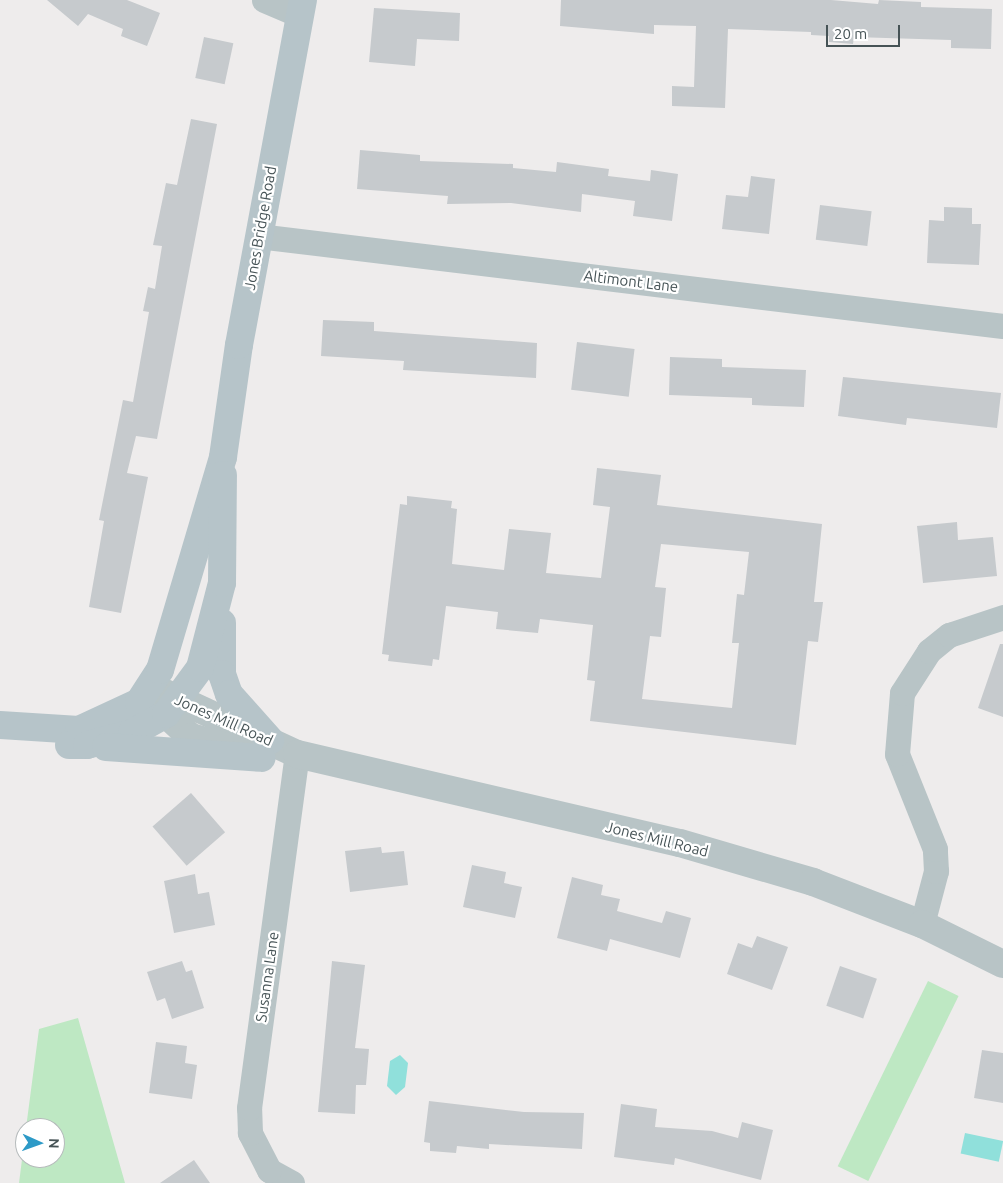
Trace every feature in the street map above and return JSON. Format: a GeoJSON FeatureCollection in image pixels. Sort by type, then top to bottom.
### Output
{"type":"FeatureCollection","features":[{"type":"Feature","properties":{"kind":"main road","name":"Jones Bridge Road"},"geometry":{"type":"LineString","coordinates":[[152,686],[160,670],[223,457],[258,236],[301,7]]}},
{"type":"Feature","properties":{"kind":"main road","name":"Jones Bridge Road"},"geometry":{"type":"LineString","coordinates":[[172,707],[200,668],[222,583],[223,457]]}},
{"type":"Feature","properties":{"kind":"main road"},"geometry":{"type":"LineString","coordinates":[[222,583],[222,674],[229,694],[266,749]]}},
{"type":"Feature","properties":{"kind":"main road"},"geometry":{"type":"LineString","coordinates":[[0,725],[79,730],[114,717],[138,702],[152,686]]}},
{"type":"Feature","properties":{"kind":"main road","name":"Jones Mill Road"},"geometry":{"type":"LineString","coordinates":[[0,743],[88,745],[132,733],[172,707]]}},
{"type":"Feature","properties":{"kind":"main road"},"geometry":{"type":"LineString","coordinates":[[88,745],[266,749]]}},
{"type":"Feature","properties":{"kind":"street"},"geometry":{"type":"LineString","coordinates":[[264,0],[301,7]]}},
{"type":"Feature","properties":{"kind":"street","name":"Altimont Lane"},"geometry":{"type":"LineString","coordinates":[[258,236],[1003,326]]}},
{"type":"Feature","properties":{"kind":"street"},"geometry":{"type":"LineString","coordinates":[[922,924],[936,871],[936,849],[897,754],[902,693],[928,651],[950,634],[1003,617]]}},
{"type":"Feature","properties":{"kind":"street","name":"Jones Mill Road"},"geometry":{"type":"LineString","coordinates":[[152,686],[172,707],[190,737],[297,754],[680,843],[813,882],[922,924],[1003,964]]}},
{"type":"Feature","properties":{"kind":"street","name":"Susanna Lane"},"geometry":{"type":"LineString","coordinates":[[292,1183],[269,1170],[250,1133],[249,1108],[297,754]]}},
{"type":"Feature","properties":{"kind":"green space"},"geometry":{"type":"Polygon","coordinates":[[[928,981],[959,996],[868,1181],[838,1166],[928,981]]]}},
{"type":"Feature","properties":{"kind":"green space"},"geometry":{"type":"Polygon","coordinates":[[[78,1018],[125,1183],[19,1183],[21,1168],[65,1168],[65,1118],[27,1118],[39,1029],[78,1018]]]}},
{"type":"Feature","properties":{"kind":"water"},"geometry":{"type":"Polygon","coordinates":[[[400,1055],[408,1063],[405,1087],[396,1095],[387,1086],[390,1061],[400,1055]]]}},
{"type":"Feature","properties":{"kind":"water"},"geometry":{"type":"Polygon","coordinates":[[[965,1133],[1003,1141],[999,1162],[961,1154],[965,1133]]]}},
{"type":"Feature","properties":{"kind":"building"},"geometry":{"type":"Polygon","coordinates":[[[47,0],[127,0],[160,13],[147,46],[121,36],[123,29],[88,14],[78,26],[47,0]]]}},
{"type":"Feature","properties":{"kind":"building"},"geometry":{"type":"Polygon","coordinates":[[[561,0],[831,0],[878,4],[879,0],[921,2],[921,7],[992,9],[991,49],[951,48],[951,40],[854,37],[853,44],[829,42],[829,36],[811,35],[811,32],[728,29],[725,108],[672,106],[672,86],[694,87],[696,26],[654,25],[654,34],[560,26],[561,0]]]}},
{"type":"Feature","properties":{"kind":"building"},"geometry":{"type":"Polygon","coordinates":[[[374,8],[460,13],[459,41],[417,39],[415,66],[369,62],[374,8]]]}},
{"type":"Feature","properties":{"kind":"building"},"geometry":{"type":"Polygon","coordinates":[[[204,37],[233,43],[225,84],[195,78],[204,37]]]}},
{"type":"Feature","properties":{"kind":"building"},"geometry":{"type":"Polygon","coordinates":[[[191,119],[217,124],[157,439],[136,436],[127,473],[148,477],[121,613],[89,607],[104,521],[99,520],[123,400],[133,402],[149,312],[143,311],[148,287],[155,289],[162,246],[153,245],[166,183],[177,185],[191,119]]]}},
{"type":"Feature","properties":{"kind":"building"},"geometry":{"type":"Polygon","coordinates":[[[360,150],[420,155],[420,161],[513,164],[513,168],[556,172],[557,162],[609,169],[608,176],[650,181],[651,170],[678,174],[672,221],[633,216],[635,201],[582,194],[581,212],[511,203],[447,204],[448,196],[357,189],[360,150]]]}},
{"type":"Feature","properties":{"kind":"building"},"geometry":{"type":"Polygon","coordinates":[[[751,176],[775,179],[769,234],[722,229],[726,195],[748,197],[751,176]]]}},
{"type":"Feature","properties":{"kind":"building"},"geometry":{"type":"Polygon","coordinates":[[[820,205],[872,211],[867,246],[816,240],[820,205]]]}},
{"type":"Feature","properties":{"kind":"building"},"geometry":{"type":"Polygon","coordinates":[[[944,207],[972,208],[972,224],[981,224],[979,265],[927,263],[929,220],[944,221],[944,207]]]}},
{"type":"Feature","properties":{"kind":"building"},"geometry":{"type":"Polygon","coordinates":[[[323,320],[374,322],[374,331],[537,343],[536,378],[403,370],[404,361],[321,356],[323,320]]]}},
{"type":"Feature","properties":{"kind":"building"},"geometry":{"type":"Polygon","coordinates":[[[577,342],[635,349],[629,397],[571,390],[577,342]]]}},
{"type":"Feature","properties":{"kind":"building"},"geometry":{"type":"Polygon","coordinates":[[[670,357],[722,359],[722,367],[806,370],[804,407],[752,405],[752,398],[669,395],[670,357]]]}},
{"type":"Feature","properties":{"kind":"building"},"geometry":{"type":"Polygon","coordinates":[[[843,377],[1001,393],[997,428],[907,418],[906,425],[838,416],[843,377]]]}},
{"type":"Feature","properties":{"kind":"building"},"geometry":{"type":"Polygon","coordinates":[[[597,468],[661,475],[657,505],[822,524],[814,602],[823,602],[818,642],[808,641],[796,745],[590,721],[595,681],[587,680],[593,625],[540,619],[538,633],[496,629],[498,612],[446,606],[439,660],[433,659],[432,666],[388,661],[389,655],[382,654],[400,504],[407,505],[407,496],[452,501],[451,508],[457,509],[452,564],[504,570],[509,529],[551,533],[546,573],[601,578],[610,507],[593,505],[597,468]],[[661,544],[655,587],[666,588],[661,637],[650,636],[642,699],[732,708],[739,643],[732,643],[737,594],[744,595],[749,552],[661,544]]]}},
{"type":"Feature","properties":{"kind":"building"},"geometry":{"type":"Polygon","coordinates":[[[957,522],[958,540],[993,537],[997,576],[923,583],[917,526],[957,522]]]}},
{"type":"Feature","properties":{"kind":"building"},"geometry":{"type":"Polygon","coordinates":[[[1000,644],[1003,644],[1003,717],[978,708],[1000,644]]]}},
{"type":"Feature","properties":{"kind":"building"},"geometry":{"type":"Polygon","coordinates":[[[191,793],[225,832],[187,866],[153,826],[191,793]]]}},
{"type":"Feature","properties":{"kind":"building"},"geometry":{"type":"Polygon","coordinates":[[[381,847],[382,853],[404,851],[408,885],[350,892],[345,851],[381,847]]]}},
{"type":"Feature","properties":{"kind":"building"},"geometry":{"type":"Polygon","coordinates":[[[472,865],[506,872],[504,883],[522,887],[515,918],[463,907],[472,865]]]}},
{"type":"Feature","properties":{"kind":"building"},"geometry":{"type":"Polygon","coordinates":[[[195,874],[198,894],[209,892],[215,925],[174,933],[164,881],[195,874]]]}},
{"type":"Feature","properties":{"kind":"building"},"geometry":{"type":"Polygon","coordinates":[[[572,877],[603,885],[601,895],[620,899],[617,911],[662,923],[666,911],[691,918],[680,958],[610,939],[607,951],[557,938],[572,877]]]}},
{"type":"Feature","properties":{"kind":"building"},"geometry":{"type":"Polygon","coordinates":[[[757,936],[788,947],[772,990],[727,974],[738,943],[752,948],[757,936]]]}},
{"type":"Feature","properties":{"kind":"building"},"geometry":{"type":"Polygon","coordinates":[[[182,961],[186,972],[192,970],[204,1008],[172,1019],[165,998],[157,1001],[147,972],[182,961]]]}},
{"type":"Feature","properties":{"kind":"building"},"geometry":{"type":"Polygon","coordinates":[[[332,961],[365,965],[355,1048],[369,1049],[366,1085],[356,1085],[355,1114],[318,1112],[332,961]]]}},
{"type":"Feature","properties":{"kind":"building"},"geometry":{"type":"Polygon","coordinates":[[[840,966],[877,979],[863,1018],[826,1006],[840,966]]]}},
{"type":"Feature","properties":{"kind":"building"},"geometry":{"type":"Polygon","coordinates":[[[156,1042],[187,1046],[185,1063],[197,1065],[192,1099],[149,1093],[156,1042]]]}},
{"type":"Feature","properties":{"kind":"building"},"geometry":{"type":"Polygon","coordinates":[[[982,1050],[1003,1053],[1003,1103],[974,1098],[982,1050]]]}},
{"type":"Feature","properties":{"kind":"building"},"geometry":{"type":"Polygon","coordinates":[[[429,1101],[524,1112],[584,1113],[582,1149],[489,1144],[489,1149],[457,1146],[456,1153],[430,1151],[430,1143],[424,1142],[429,1101]]]}},
{"type":"Feature","properties":{"kind":"building"},"geometry":{"type":"Polygon","coordinates":[[[621,1104],[657,1109],[655,1127],[712,1131],[738,1138],[742,1122],[773,1130],[761,1180],[675,1158],[674,1165],[614,1157],[621,1104]]]}},
{"type":"Feature","properties":{"kind":"building"},"geometry":{"type":"Polygon","coordinates":[[[194,1160],[210,1183],[160,1183],[194,1160]]]}}]}
